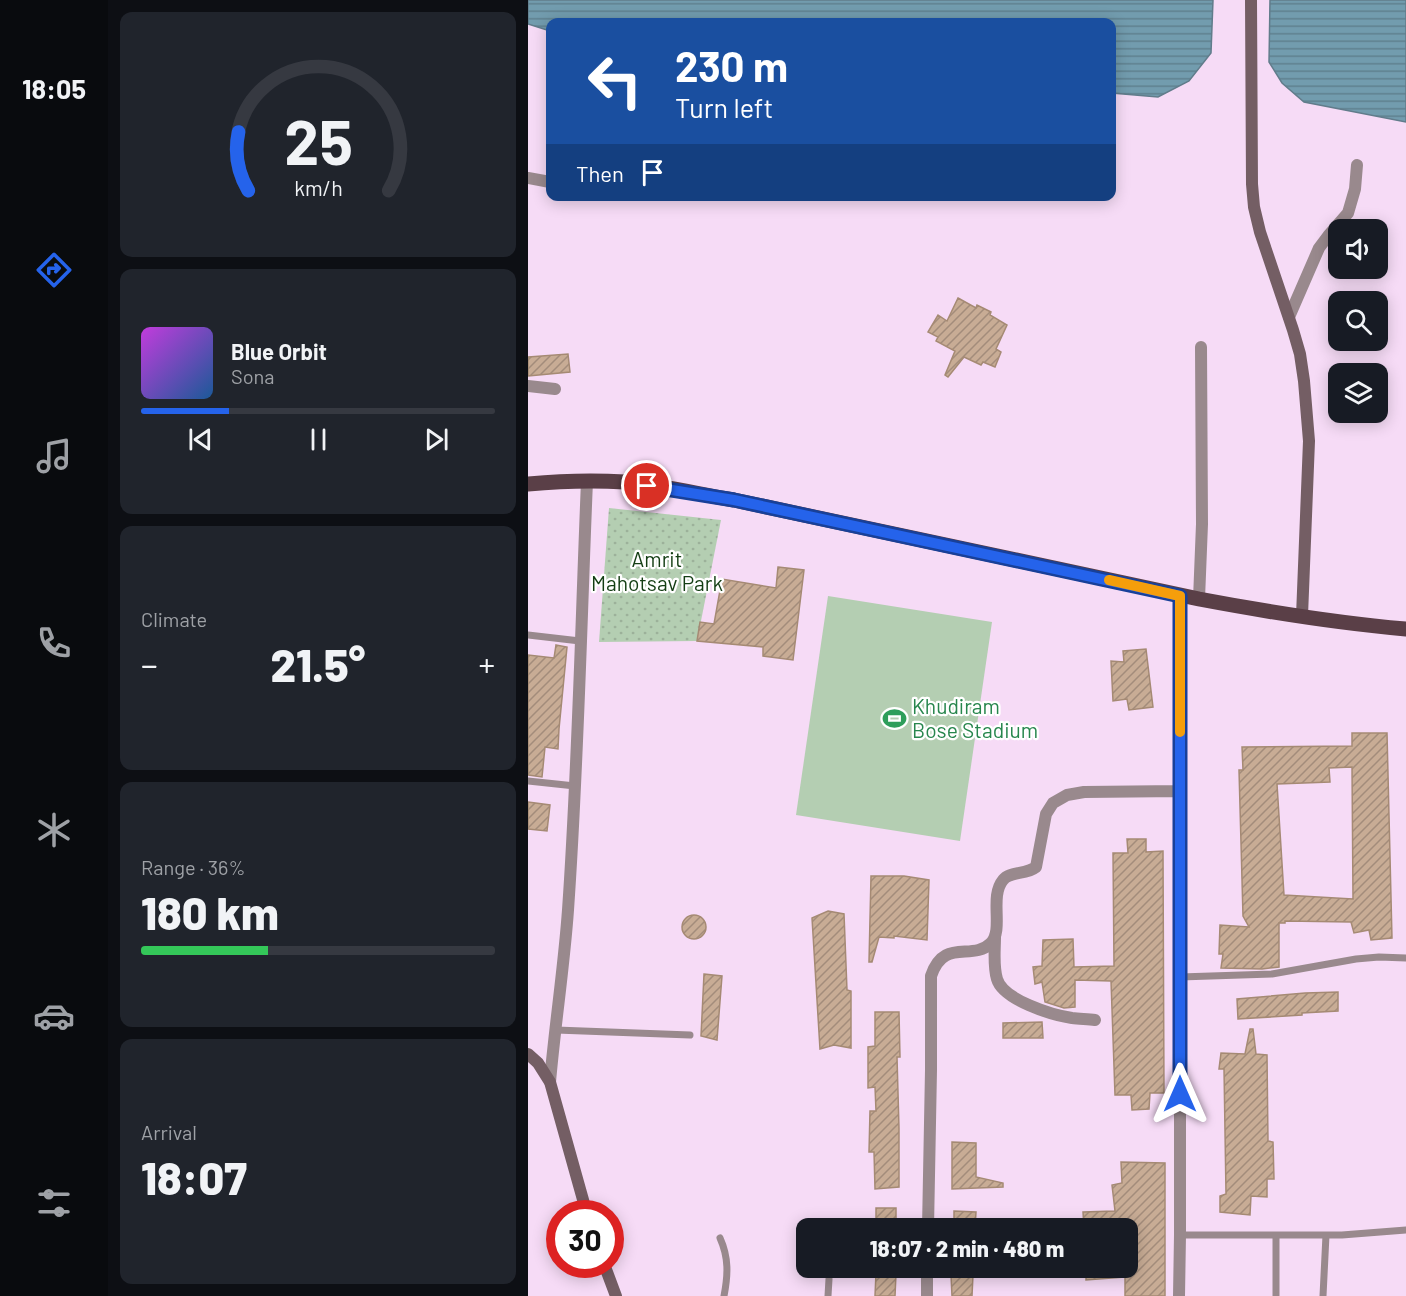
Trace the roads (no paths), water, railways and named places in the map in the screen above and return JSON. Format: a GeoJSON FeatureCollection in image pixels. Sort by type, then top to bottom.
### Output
{"type":"FeatureCollection","features":[{"type":"Feature","properties":{"kind":"main road"},"geometry":{"type":"LineString","coordinates":[[528,484],[627,482],[734,500],[1180,596],[1361,625],[1406,629]]}},
{"type":"Feature","properties":{"kind":"street"},"geometry":{"type":"LineString","coordinates":[[1251,0],[1254,207],[1300,354],[1307,410],[1309,441],[1302,616]]}},
{"type":"Feature","properties":{"kind":"street"},"geometry":{"type":"LineString","coordinates":[[1289,317],[1319,248],[1348,213],[1355,189],[1357,165]]}},
{"type":"Feature","properties":{"kind":"street"},"geometry":{"type":"LineString","coordinates":[[528,178],[546,181]]}},
{"type":"Feature","properties":{"kind":"street"},"geometry":{"type":"LineString","coordinates":[[1199,599],[1202,524],[1201,347]]}},
{"type":"Feature","properties":{"kind":"street"},"geometry":{"type":"LineString","coordinates":[[528,386],[555,389]]}},
{"type":"Feature","properties":{"kind":"street"},"geometry":{"type":"LineString","coordinates":[[550,1082],[567,919],[575,786],[587,482]]}},
{"type":"Feature","properties":{"kind":"street"},"geometry":{"type":"LineString","coordinates":[[1179,1296],[1180,596]]}},
{"type":"Feature","properties":{"kind":"street"},"geometry":{"type":"LineString","coordinates":[[1095,1020],[1050,1013],[1002,989],[997,980],[996,970],[997,891],[1005,877],[1030,872],[1036,867],[1046,814],[1053,803],[1067,795],[1084,792],[1180,791]]}},
{"type":"Feature","properties":{"kind":"street"},"geometry":{"type":"LineString","coordinates":[[928,1218],[931,976],[940,958],[953,953],[983,948],[995,937]]}},
{"type":"Feature","properties":{"kind":"street"},"geometry":{"type":"LineString","coordinates":[[528,1053],[538,1063],[550,1082],[583,1200]]}},
{"type":"Feature","properties":{"kind":"street"},"geometry":{"type":"LineString","coordinates":[[609,1278],[616,1296]]}},
{"type":"Feature","properties":{"kind":"street"},"geometry":{"type":"LineString","coordinates":[[927,1278],[927,1296]]}},
{"type":"Feature","properties":{"kind":"lane"},"geometry":{"type":"LineString","coordinates":[[528,635],[580,641]]}},
{"type":"Feature","properties":{"kind":"lane"},"geometry":{"type":"LineString","coordinates":[[528,781],[575,786]]}},
{"type":"Feature","properties":{"kind":"lane"},"geometry":{"type":"LineString","coordinates":[[1180,977],[1272,974],[1356,959],[1406,958]]}},
{"type":"Feature","properties":{"kind":"lane"},"geometry":{"type":"LineString","coordinates":[[556,1030],[690,1035]]}},
{"type":"Feature","properties":{"kind":"lane"},"geometry":{"type":"LineString","coordinates":[[1180,1235],[1372,1234],[1406,1230]]}},
{"type":"Feature","properties":{"kind":"lane"},"geometry":{"type":"LineString","coordinates":[[1276,1235],[1276,1296]]}},
{"type":"Feature","properties":{"kind":"lane"},"geometry":{"type":"LineString","coordinates":[[1323,1296],[1326,1235]]}},
{"type":"Feature","properties":{"kind":"lane"},"geometry":{"type":"LineString","coordinates":[[720,1238],[728,1261],[728,1278],[724,1296]]}},
{"type":"Feature","properties":{"kind":"lane"},"geometry":{"type":"LineString","coordinates":[[828,1296],[829,1279]]}},
{"type":"Feature","properties":{"kind":"water"},"geometry":{"type":"Polygon","coordinates":[[[528,0],[1213,0],[1211,53],[1189,81],[1158,97],[1116,93],[1116,18],[546,18],[546,30],[528,24],[528,0]]]}},
{"type":"Feature","properties":{"kind":"water"},"geometry":{"type":"Polygon","coordinates":[[[1270,0],[1406,0],[1406,122],[1304,102],[1282,83],[1269,62],[1270,0]]]}},
{"type":"Feature","properties":{"kind":"place","name":"Khudiram Bose Stadium"},"geometry":{"type":"Point","coordinates":[894,719]}},
{"type":"Feature","properties":{"kind":"park label","name":"Amrit Mahotsav Park"},"geometry":{"type":"Point","coordinates":[657,572]}}]}
